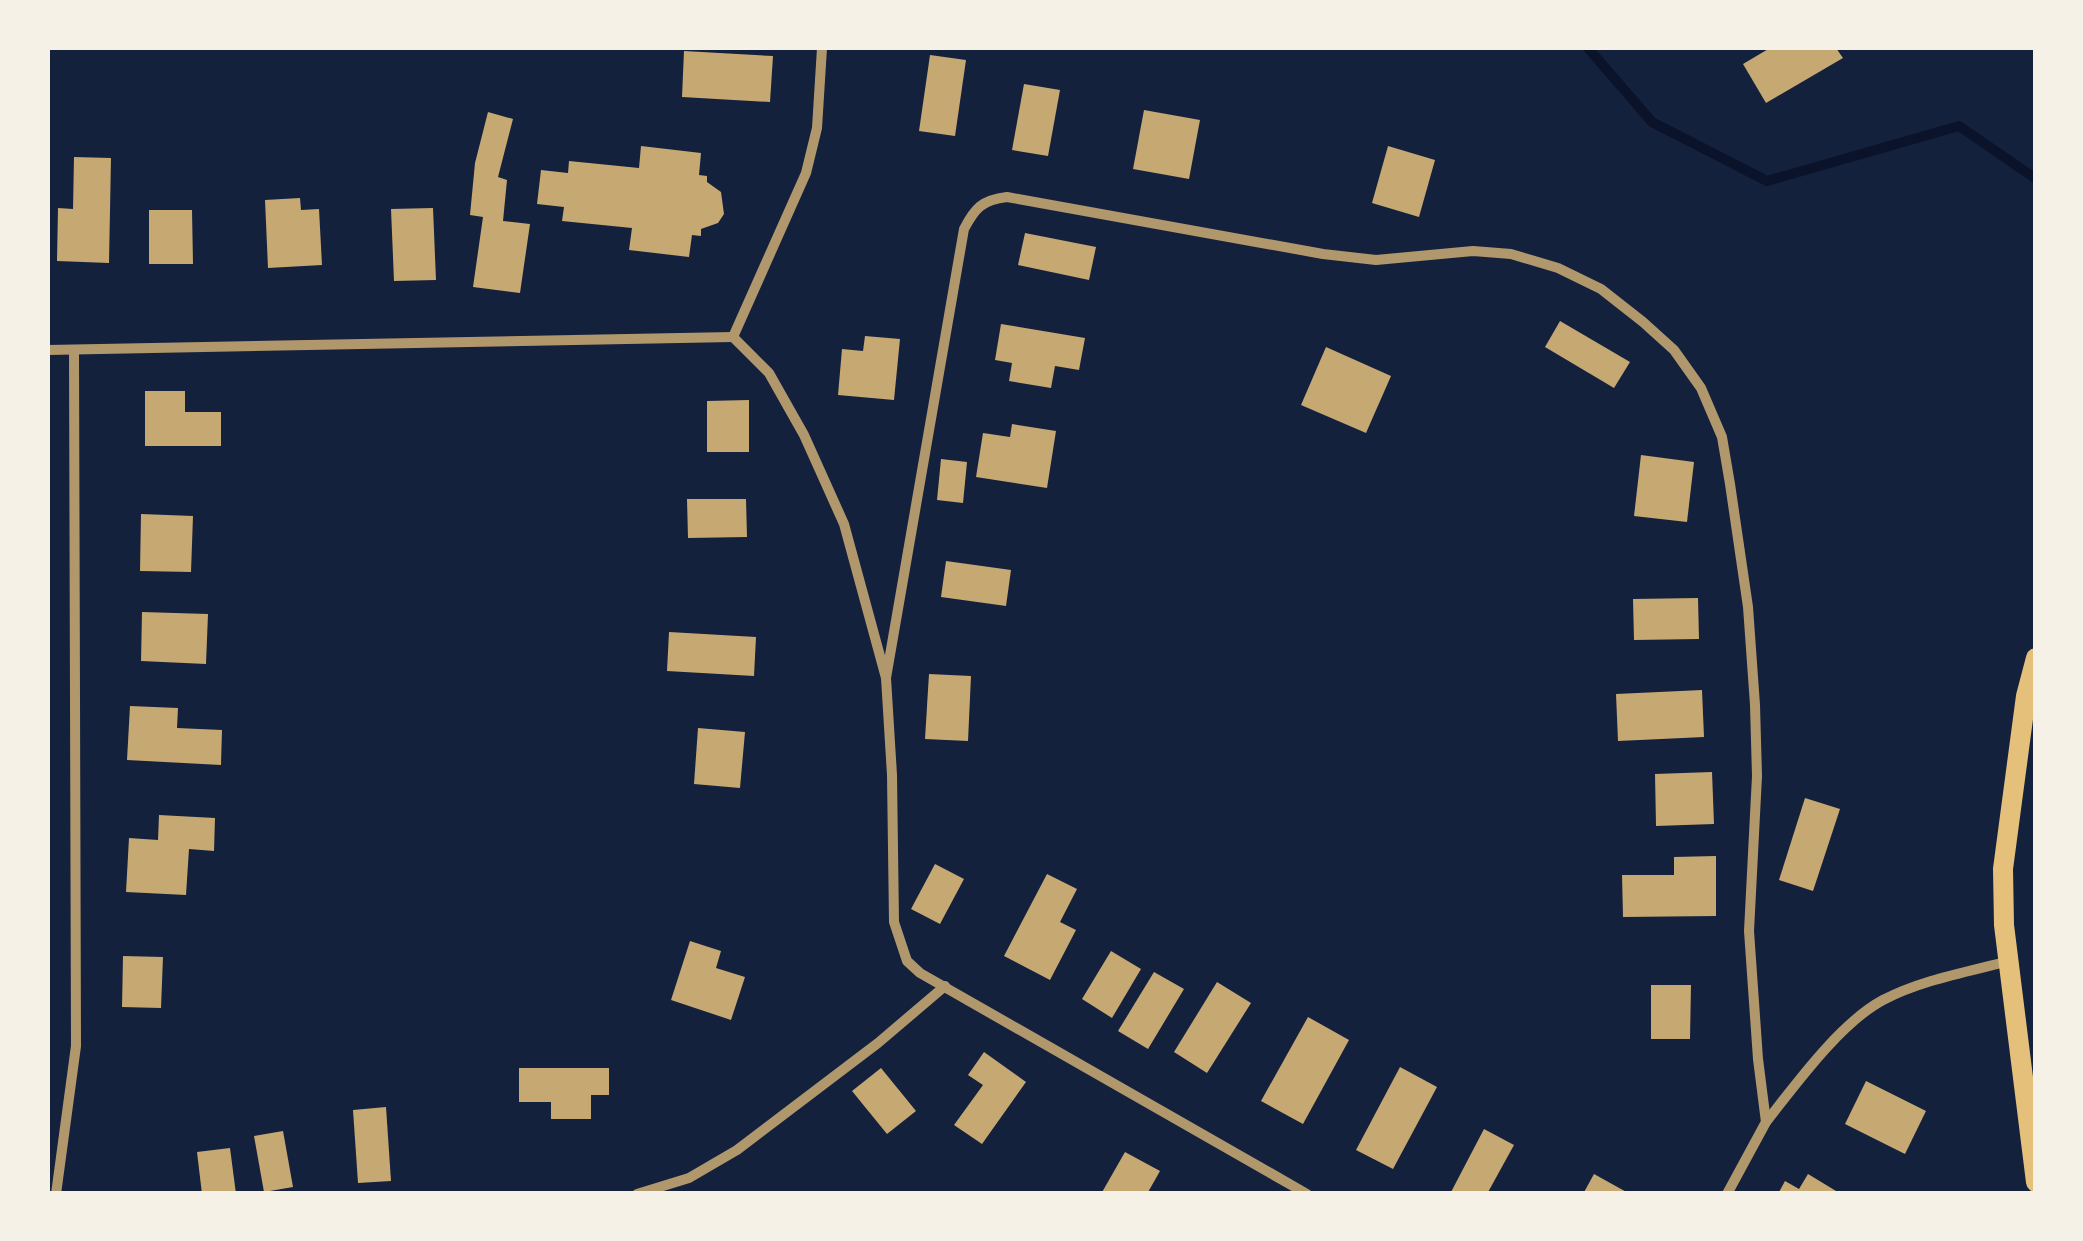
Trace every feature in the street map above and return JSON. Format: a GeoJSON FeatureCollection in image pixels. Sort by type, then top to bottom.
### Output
{"type":"FeatureCollection","features":[{"type":"Feature","properties":{"kind":"main road"},"geometry":{"type":"LineString","coordinates":[[2036,658],[2003,869],[2008,961],[2036,1182]]}},
{"type":"Feature","properties":{"kind":"street"},"geometry":{"type":"LineString","coordinates":[[733,337],[806,172],[817,128],[822,48]]}},
{"type":"Feature","properties":{"kind":"street"},"geometry":{"type":"LineString","coordinates":[[886,678],[964,230],[974,209],[988,199],[1006,198],[1376,260],[1473,251],[1511,254],[1558,268],[1586,282],[1644,322],[1674,350],[1701,388],[1722,437],[1748,607],[1756,705],[1757,776],[1749,931],[1766,1122]]}},
{"type":"Feature","properties":{"kind":"street"},"geometry":{"type":"LineString","coordinates":[[48,350],[733,337],[769,373],[804,435],[844,524],[886,678],[894,922],[907,961],[920,973],[1307,1194]]}},
{"type":"Feature","properties":{"kind":"street"},"geometry":{"type":"LineString","coordinates":[[56,1194],[76,1046],[74,350]]}},
{"type":"Feature","properties":{"kind":"street"},"geometry":{"type":"LineString","coordinates":[[1727,1194],[1766,1122],[1826,1048],[1881,1001],[1941,978],[2008,961]]}},
{"type":"Feature","properties":{"kind":"street"},"geometry":{"type":"LineString","coordinates":[[637,1194],[689,1178],[737,1150],[946,986]]}},
{"type":"Feature","properties":{"kind":"building"},"geometry":{"type":"Polygon","coordinates":[[[1770,48],[1836,48],[1843,58],[1766,103],[1743,64],[1770,48]]]}},
{"type":"Feature","properties":{"kind":"building"},"geometry":{"type":"Polygon","coordinates":[[[684,51],[773,56],[770,102],[682,97],[684,51]]]}},
{"type":"Feature","properties":{"kind":"building"},"geometry":{"type":"Polygon","coordinates":[[[930,55],[966,60],[955,136],[919,131],[930,55]]]}},
{"type":"Feature","properties":{"kind":"building"},"geometry":{"type":"Polygon","coordinates":[[[1024,84],[1060,90],[1048,156],[1012,150],[1024,84]]]}},
{"type":"Feature","properties":{"kind":"building"},"geometry":{"type":"Polygon","coordinates":[[[1144,110],[1200,120],[1189,179],[1133,169],[1144,110]]]}},
{"type":"Feature","properties":{"kind":"building"},"geometry":{"type":"Polygon","coordinates":[[[488,112],[513,119],[498,177],[507,180],[503,221],[530,224],[520,293],[473,287],[483,217],[470,215],[475,163],[488,112]]]}},
{"type":"Feature","properties":{"kind":"building"},"geometry":{"type":"Polygon","coordinates":[[[641,146],[701,153],[699,175],[707,176],[707,182],[721,192],[724,214],[718,223],[701,229],[701,236],[692,235],[689,257],[629,250],[632,228],[562,221],[564,207],[537,204],[541,170],[568,173],[569,161],[639,168],[641,146]]]}},
{"type":"Feature","properties":{"kind":"building"},"geometry":{"type":"Polygon","coordinates":[[[1388,146],[1435,160],[1419,217],[1372,203],[1388,146]]]}},
{"type":"Feature","properties":{"kind":"building"},"geometry":{"type":"Polygon","coordinates":[[[74,157],[111,158],[109,263],[57,261],[58,208],[73,209],[74,157]]]}},
{"type":"Feature","properties":{"kind":"building"},"geometry":{"type":"Polygon","coordinates":[[[300,198],[301,210],[319,209],[322,265],[268,268],[265,200],[300,198]]]}},
{"type":"Feature","properties":{"kind":"building"},"geometry":{"type":"Polygon","coordinates":[[[433,208],[436,280],[394,281],[391,209],[433,208]]]}},
{"type":"Feature","properties":{"kind":"building"},"geometry":{"type":"Polygon","coordinates":[[[149,210],[192,210],[193,264],[149,264],[149,210]]]}},
{"type":"Feature","properties":{"kind":"building"},"geometry":{"type":"Polygon","coordinates":[[[1025,233],[1096,247],[1089,280],[1018,265],[1025,233]]]}},
{"type":"Feature","properties":{"kind":"building"},"geometry":{"type":"Polygon","coordinates":[[[1560,321],[1630,362],[1614,388],[1545,347],[1560,321]]]}},
{"type":"Feature","properties":{"kind":"building"},"geometry":{"type":"Polygon","coordinates":[[[1001,324],[1085,338],[1079,370],[1055,366],[1051,388],[1009,381],[1012,363],[995,360],[1001,324]]]}},
{"type":"Feature","properties":{"kind":"building"},"geometry":{"type":"Polygon","coordinates":[[[865,336],[900,339],[894,400],[838,395],[842,349],[863,351],[865,336]]]}},
{"type":"Feature","properties":{"kind":"building"},"geometry":{"type":"Polygon","coordinates":[[[1326,347],[1391,376],[1366,433],[1301,405],[1326,347]]]}},
{"type":"Feature","properties":{"kind":"building"},"geometry":{"type":"Polygon","coordinates":[[[145,391],[185,391],[185,412],[221,412],[221,446],[145,446],[145,391]]]}},
{"type":"Feature","properties":{"kind":"building"},"geometry":{"type":"Polygon","coordinates":[[[749,400],[749,452],[707,452],[707,401],[749,400]]]}},
{"type":"Feature","properties":{"kind":"building"},"geometry":{"type":"Polygon","coordinates":[[[1012,424],[1056,431],[1047,488],[976,477],[983,433],[1010,437],[1012,424]]]}},
{"type":"Feature","properties":{"kind":"building"},"geometry":{"type":"Polygon","coordinates":[[[1641,455],[1694,462],[1687,522],[1634,516],[1641,455]]]}},
{"type":"Feature","properties":{"kind":"building"},"geometry":{"type":"Polygon","coordinates":[[[941,459],[967,462],[963,503],[937,500],[941,459]]]}},
{"type":"Feature","properties":{"kind":"building"},"geometry":{"type":"Polygon","coordinates":[[[687,499],[746,499],[747,537],[688,538],[687,499]]]}},
{"type":"Feature","properties":{"kind":"building"},"geometry":{"type":"Polygon","coordinates":[[[141,514],[193,516],[191,572],[140,571],[141,514]]]}},
{"type":"Feature","properties":{"kind":"building"},"geometry":{"type":"Polygon","coordinates":[[[946,561],[1011,570],[1006,606],[941,597],[946,561]]]}},
{"type":"Feature","properties":{"kind":"building"},"geometry":{"type":"Polygon","coordinates":[[[1698,598],[1699,639],[1634,640],[1633,599],[1698,598]]]}},
{"type":"Feature","properties":{"kind":"building"},"geometry":{"type":"Polygon","coordinates":[[[142,612],[208,614],[206,664],[141,661],[142,612]]]}},
{"type":"Feature","properties":{"kind":"building"},"geometry":{"type":"Polygon","coordinates":[[[669,632],[756,637],[754,676],[667,671],[669,632]]]}},
{"type":"Feature","properties":{"kind":"building"},"geometry":{"type":"Polygon","coordinates":[[[929,674],[971,676],[968,741],[925,739],[929,674]]]}},
{"type":"Feature","properties":{"kind":"building"},"geometry":{"type":"Polygon","coordinates":[[[1702,690],[1704,737],[1618,741],[1616,694],[1702,690]]]}},
{"type":"Feature","properties":{"kind":"building"},"geometry":{"type":"Polygon","coordinates":[[[130,706],[178,708],[177,728],[222,730],[221,765],[127,760],[130,706]]]}},
{"type":"Feature","properties":{"kind":"building"},"geometry":{"type":"Polygon","coordinates":[[[698,728],[745,732],[740,788],[694,784],[698,728]]]}},
{"type":"Feature","properties":{"kind":"building"},"geometry":{"type":"Polygon","coordinates":[[[1712,772],[1714,824],[1656,826],[1655,774],[1712,772]]]}},
{"type":"Feature","properties":{"kind":"building"},"geometry":{"type":"Polygon","coordinates":[[[1805,798],[1840,809],[1813,891],[1779,880],[1805,798]]]}},
{"type":"Feature","properties":{"kind":"building"},"geometry":{"type":"Polygon","coordinates":[[[159,815],[215,818],[214,851],[189,849],[186,895],[126,892],[129,838],[158,840],[159,815]]]}},
{"type":"Feature","properties":{"kind":"building"},"geometry":{"type":"Polygon","coordinates":[[[1716,856],[1716,916],[1623,917],[1622,875],[1674,875],[1674,857],[1716,856]]]}},
{"type":"Feature","properties":{"kind":"building"},"geometry":{"type":"Polygon","coordinates":[[[935,864],[964,879],[940,924],[911,909],[935,864]]]}},
{"type":"Feature","properties":{"kind":"building"},"geometry":{"type":"Polygon","coordinates":[[[1047,874],[1077,889],[1060,922],[1076,930],[1050,980],[1004,956],[1047,874]]]}},
{"type":"Feature","properties":{"kind":"building"},"geometry":{"type":"Polygon","coordinates":[[[690,941],[721,951],[716,968],[745,977],[731,1020],[671,1000],[690,941]]]}},
{"type":"Feature","properties":{"kind":"building"},"geometry":{"type":"Polygon","coordinates":[[[1111,951],[1141,969],[1112,1018],[1082,999],[1111,951]]]}},
{"type":"Feature","properties":{"kind":"building"},"geometry":{"type":"Polygon","coordinates":[[[123,956],[163,957],[161,1008],[122,1007],[123,956]]]}},
{"type":"Feature","properties":{"kind":"building"},"geometry":{"type":"Polygon","coordinates":[[[1154,972],[1184,989],[1148,1049],[1118,1031],[1154,972]]]}},
{"type":"Feature","properties":{"kind":"building"},"geometry":{"type":"Polygon","coordinates":[[[1217,982],[1251,1003],[1207,1073],[1174,1052],[1217,982]]]}},
{"type":"Feature","properties":{"kind":"building"},"geometry":{"type":"Polygon","coordinates":[[[1651,985],[1691,985],[1690,1039],[1651,1039],[1651,985]]]}},
{"type":"Feature","properties":{"kind":"building"},"geometry":{"type":"Polygon","coordinates":[[[1308,1017],[1349,1040],[1303,1124],[1261,1101],[1308,1017]]]}},
{"type":"Feature","properties":{"kind":"building"},"geometry":{"type":"Polygon","coordinates":[[[984,1052],[1026,1082],[982,1144],[954,1125],[983,1085],[968,1075],[984,1052]]]}},
{"type":"Feature","properties":{"kind":"building"},"geometry":{"type":"Polygon","coordinates":[[[1400,1067],[1437,1087],[1393,1169],[1356,1150],[1400,1067]]]}},
{"type":"Feature","properties":{"kind":"building"},"geometry":{"type":"Polygon","coordinates":[[[519,1068],[609,1068],[609,1095],[591,1095],[591,1119],[551,1119],[551,1102],[519,1102],[519,1068]]]}},
{"type":"Feature","properties":{"kind":"building"},"geometry":{"type":"Polygon","coordinates":[[[881,1068],[916,1111],[887,1134],[852,1091],[881,1068]]]}},
{"type":"Feature","properties":{"kind":"building"},"geometry":{"type":"Polygon","coordinates":[[[1866,1081],[1926,1111],[1905,1154],[1845,1124],[1866,1081]]]}},
{"type":"Feature","properties":{"kind":"building"},"geometry":{"type":"Polygon","coordinates":[[[386,1107],[391,1181],[358,1183],[353,1110],[386,1107]]]}},
{"type":"Feature","properties":{"kind":"building"},"geometry":{"type":"Polygon","coordinates":[[[1484,1129],[1514,1145],[1487,1194],[1450,1194],[1484,1129]]]}},
{"type":"Feature","properties":{"kind":"building"},"geometry":{"type":"Polygon","coordinates":[[[283,1131],[293,1187],[264,1192],[254,1136],[283,1131]]]}},
{"type":"Feature","properties":{"kind":"building"},"geometry":{"type":"Polygon","coordinates":[[[230,1148],[236,1194],[202,1194],[197,1152],[230,1148]]]}},
{"type":"Feature","properties":{"kind":"building"},"geometry":{"type":"Polygon","coordinates":[[[1125,1152],[1160,1171],[1147,1194],[1101,1194],[1125,1152]]]}},
{"type":"Feature","properties":{"kind":"building"},"geometry":{"type":"Polygon","coordinates":[[[1594,1174],[1630,1194],[1583,1194],[1594,1174]]]}},
{"type":"Feature","properties":{"kind":"building"},"geometry":{"type":"Polygon","coordinates":[[[1808,1174],[1841,1194],[1778,1194],[1785,1181],[1799,1189],[1808,1174]]]}},
{"type":"Feature","properties":{"kind":"waterway"},"geometry":{"type":"LineString","coordinates":[[1588,48],[1652,122],[1767,181],[1959,126],[2036,179]]}}]}
